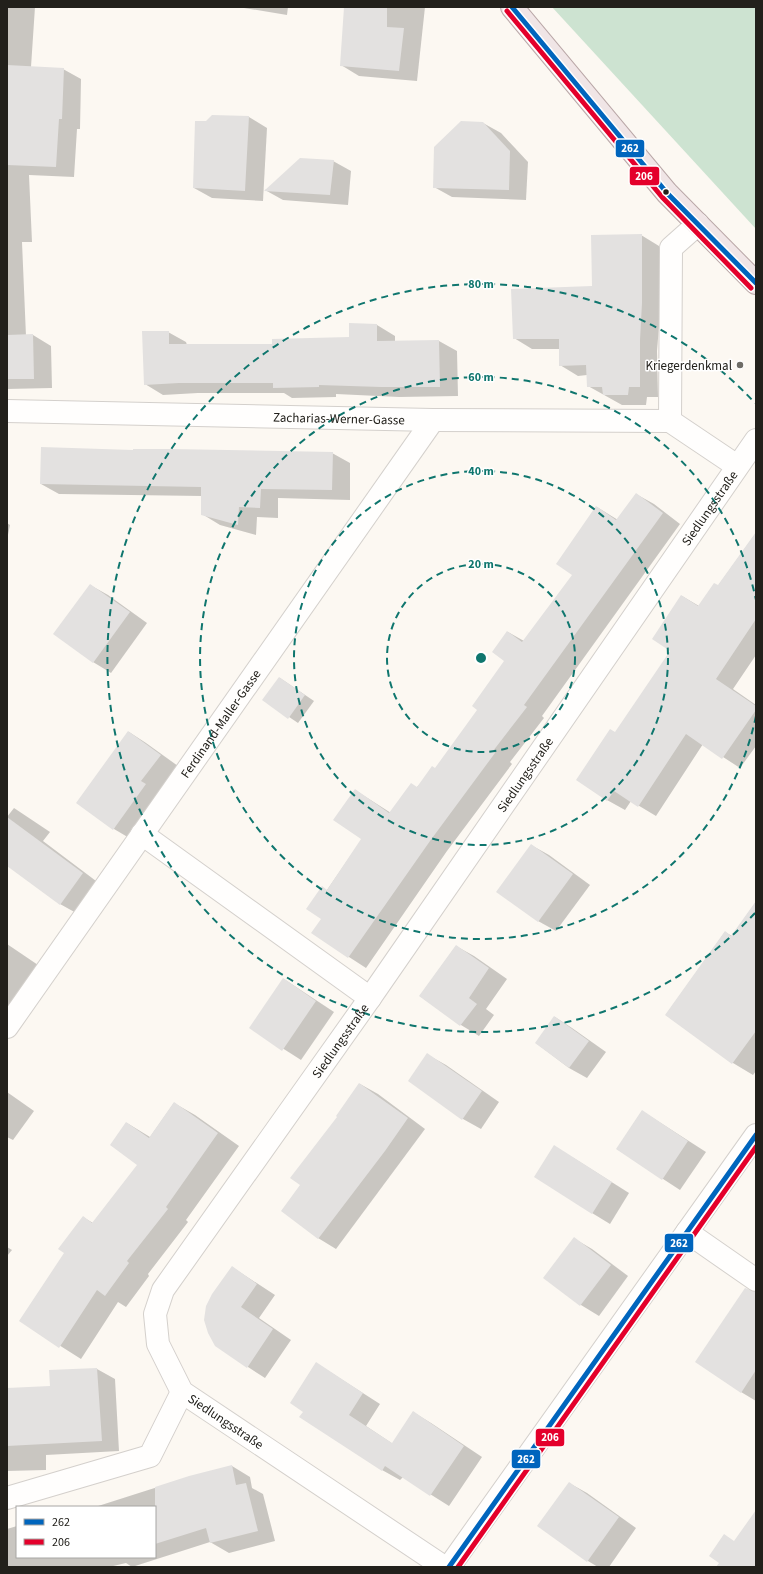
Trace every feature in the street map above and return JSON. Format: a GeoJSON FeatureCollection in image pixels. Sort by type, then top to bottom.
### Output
{"type":"FeatureCollection","features":[{"type":"Feature","properties":{"kind":"main road"},"geometry":{"type":"LineString","coordinates":[[512,7],[667,193],[756,283]]}},
{"type":"Feature","properties":{"kind":"street"},"geometry":{"type":"LineString","coordinates":[[698,224],[671,248],[670,421],[737,466]]}},
{"type":"Feature","properties":{"kind":"street","name":"Zacharias-Werner-Gasse"},"geometry":{"type":"LineString","coordinates":[[7,411],[433,420],[670,421]]}},
{"type":"Feature","properties":{"kind":"street","name":"Ferdinand-Maller-Gasse"},"geometry":{"type":"LineString","coordinates":[[7,1027],[433,420]]}},
{"type":"Feature","properties":{"kind":"street","name":"Siedlungsstraße"},"geometry":{"type":"LineString","coordinates":[[444,1567],[182,1392],[158,1344],[156,1314],[163,1290],[370,998],[756,440]]}},
{"type":"Feature","properties":{"kind":"street"},"geometry":{"type":"LineString","coordinates":[[142,834],[370,998]]}},
{"type":"Feature","properties":{"kind":"street"},"geometry":{"type":"LineString","coordinates":[[449,1567],[756,1135]]}},
{"type":"Feature","properties":{"kind":"street"},"geometry":{"type":"LineString","coordinates":[[687,1232],[756,1280]]}},
{"type":"Feature","properties":{"kind":"street"},"geometry":{"type":"LineString","coordinates":[[7,1498],[150,1456],[182,1392]]}},
{"type":"Feature","properties":{"kind":"green space"},"geometry":{"type":"Polygon","coordinates":[[[552,7],[756,7],[756,229],[552,7]]]}},
{"type":"Feature","properties":{"kind":"building"},"geometry":{"type":"Polygon","coordinates":[[[344,7],[387,7],[387,27],[404,28],[399,71],[340,66],[344,7]]]}},
{"type":"Feature","properties":{"kind":"building"},"geometry":{"type":"Polygon","coordinates":[[[7,65],[64,68],[62,119],[59,119],[56,167],[7,165],[7,65]]]}},
{"type":"Feature","properties":{"kind":"building"},"geometry":{"type":"Polygon","coordinates":[[[212,115],[249,116],[245,191],[193,188],[195,121],[206,121],[212,115]]]}},
{"type":"Feature","properties":{"kind":"building"},"geometry":{"type":"Polygon","coordinates":[[[461,121],[483,122],[510,151],[509,190],[433,188],[434,147],[461,121]]]}},
{"type":"Feature","properties":{"kind":"building"},"geometry":{"type":"Polygon","coordinates":[[[300,158],[334,160],[330,195],[264,191],[300,158]]]}},
{"type":"Feature","properties":{"kind":"building"},"geometry":{"type":"Polygon","coordinates":[[[642,234],[640,387],[629,387],[628,395],[603,395],[602,387],[587,387],[586,365],[559,366],[559,339],[513,339],[511,289],[592,286],[591,235],[642,234]]]}},
{"type":"Feature","properties":{"kind":"building"},"geometry":{"type":"Polygon","coordinates":[[[349,323],[377,324],[377,341],[439,340],[440,387],[319,385],[319,387],[273,388],[273,383],[179,383],[144,385],[142,331],[169,331],[169,344],[272,344],[272,339],[349,337],[349,323]]]}},
{"type":"Feature","properties":{"kind":"building"},"geometry":{"type":"Polygon","coordinates":[[[33,334],[34,379],[7,379],[7,335],[33,334]]]}},
{"type":"Feature","properties":{"kind":"building"},"geometry":{"type":"Polygon","coordinates":[[[41,447],[133,450],[170,449],[333,452],[332,490],[261,489],[260,508],[239,507],[238,525],[201,515],[201,487],[40,484],[41,447]]]}},
{"type":"Feature","properties":{"kind":"building"},"geometry":{"type":"Polygon","coordinates":[[[636,493],[663,513],[524,705],[527,707],[493,751],[495,753],[430,841],[348,958],[311,933],[321,919],[306,909],[322,886],[327,890],[361,839],[333,820],[355,789],[389,813],[411,783],[417,787],[432,766],[435,768],[477,710],[472,706],[504,661],[492,652],[507,631],[522,642],[572,575],[556,564],[596,506],[616,520],[636,493]]]}},
{"type":"Feature","properties":{"kind":"building"},"geometry":{"type":"Polygon","coordinates":[[[756,532],[756,619],[716,679],[756,706],[756,710],[722,759],[686,734],[638,807],[614,791],[607,801],[576,780],[610,729],[615,732],[670,651],[652,639],[681,595],[698,606],[714,583],[718,585],[756,532]]]}},
{"type":"Feature","properties":{"kind":"building"},"geometry":{"type":"Polygon","coordinates":[[[90,584],[130,612],[93,663],[53,634],[90,584]]]}},
{"type":"Feature","properties":{"kind":"building"},"geometry":{"type":"Polygon","coordinates":[[[279,677],[305,695],[288,719],[262,700],[279,677]]]}},
{"type":"Feature","properties":{"kind":"building"},"geometry":{"type":"Polygon","coordinates":[[[128,731],[161,755],[141,781],[146,784],[113,830],[76,803],[128,731]]]}},
{"type":"Feature","properties":{"kind":"building"},"geometry":{"type":"Polygon","coordinates":[[[7,817],[83,873],[60,905],[7,866],[7,817]]]}},
{"type":"Feature","properties":{"kind":"building"},"geometry":{"type":"Polygon","coordinates":[[[531,844],[573,874],[538,922],[496,892],[531,844]]]}},
{"type":"Feature","properties":{"kind":"building"},"geometry":{"type":"Polygon","coordinates":[[[756,901],[756,1031],[732,1064],[665,1015],[725,931],[731,936],[756,901]]]}},
{"type":"Feature","properties":{"kind":"building"},"geometry":{"type":"Polygon","coordinates":[[[456,945],[489,968],[469,998],[477,1004],[460,1026],[419,996],[456,945]]]}},
{"type":"Feature","properties":{"kind":"building"},"geometry":{"type":"Polygon","coordinates":[[[283,978],[316,1001],[282,1051],[249,1028],[283,978]]]}},
{"type":"Feature","properties":{"kind":"building"},"geometry":{"type":"Polygon","coordinates":[[[554,1016],[589,1041],[569,1068],[535,1043],[554,1016]]]}},
{"type":"Feature","properties":{"kind":"building"},"geometry":{"type":"Polygon","coordinates":[[[427,1053],[482,1091],[462,1120],[408,1081],[427,1053]]]}},
{"type":"Feature","properties":{"kind":"building"},"geometry":{"type":"Polygon","coordinates":[[[359,1083],[408,1118],[385,1151],[318,1239],[281,1211],[300,1185],[290,1178],[337,1117],[336,1116],[359,1083]]]}},
{"type":"Feature","properties":{"kind":"building"},"geometry":{"type":"Polygon","coordinates":[[[174,1102],[218,1133],[166,1207],[168,1209],[127,1261],[129,1263],[105,1296],[97,1290],[59,1348],[19,1321],[64,1253],[58,1249],[83,1216],[92,1223],[137,1165],[110,1145],[126,1122],[149,1138],[174,1102]]]}},
{"type":"Feature","properties":{"kind":"building"},"geometry":{"type":"Polygon","coordinates":[[[642,1110],[688,1141],[662,1180],[616,1149],[642,1110]]]}},
{"type":"Feature","properties":{"kind":"building"},"geometry":{"type":"Polygon","coordinates":[[[554,1145],[612,1182],[592,1214],[534,1177],[554,1145]]]}},
{"type":"Feature","properties":{"kind":"building"},"geometry":{"type":"Polygon","coordinates":[[[574,1237],[611,1265],[580,1306],[543,1278],[574,1237]]]}},
{"type":"Feature","properties":{"kind":"building"},"geometry":{"type":"Polygon","coordinates":[[[232,1266],[257,1284],[241,1307],[273,1329],[247,1368],[215,1346],[208,1333],[204,1320],[206,1306],[212,1294],[232,1266]]]}},
{"type":"Feature","properties":{"kind":"building"},"geometry":{"type":"Polygon","coordinates":[[[745,1288],[756,1292],[756,1370],[741,1393],[695,1362],[745,1288]]]}},
{"type":"Feature","properties":{"kind":"building"},"geometry":{"type":"Polygon","coordinates":[[[316,1362],[363,1393],[349,1415],[392,1443],[413,1411],[464,1446],[430,1496],[385,1466],[382,1471],[299,1417],[303,1412],[290,1403],[316,1362]]]}},
{"type":"Feature","properties":{"kind":"building"},"geometry":{"type":"Polygon","coordinates":[[[97,1368],[102,1441],[7,1446],[7,1388],[50,1386],[49,1370],[97,1368]]]}},
{"type":"Feature","properties":{"kind":"building"},"geometry":{"type":"Polygon","coordinates":[[[232,1465],[236,1485],[246,1483],[258,1531],[210,1543],[206,1528],[156,1544],[155,1487],[189,1476],[232,1465]]]}},
{"type":"Feature","properties":{"kind":"building"},"geometry":{"type":"Polygon","coordinates":[[[569,1482],[619,1517],[587,1562],[537,1526],[569,1482]]]}},
{"type":"Feature","properties":{"kind":"building"},"geometry":{"type":"Polygon","coordinates":[[[756,1510],[756,1567],[716,1567],[719,1563],[709,1556],[724,1534],[734,1541],[756,1510]]]}},
{"type":"Feature","properties":{"kind":"transit line","name":"262"},"geometry":{"type":"LineString","coordinates":[[512,7],[667,193],[756,283]]}},
{"type":"Feature","properties":{"kind":"transit line","name":"206"},"geometry":{"type":"LineString","coordinates":[[507,11],[662,197],[751,288]]}},
{"type":"Feature","properties":{"kind":"transit line","name":"262"},"geometry":{"type":"LineString","coordinates":[[449,1567],[756,1135]]}},
{"type":"Feature","properties":{"kind":"transit line","name":"206"},"geometry":{"type":"LineString","coordinates":[[458,1567],[756,1147]]}},
{"type":"Feature","properties":{"kind":"place","name":"Kriegerdenkmal"},"geometry":{"type":"Point","coordinates":[740,365]}}]}
